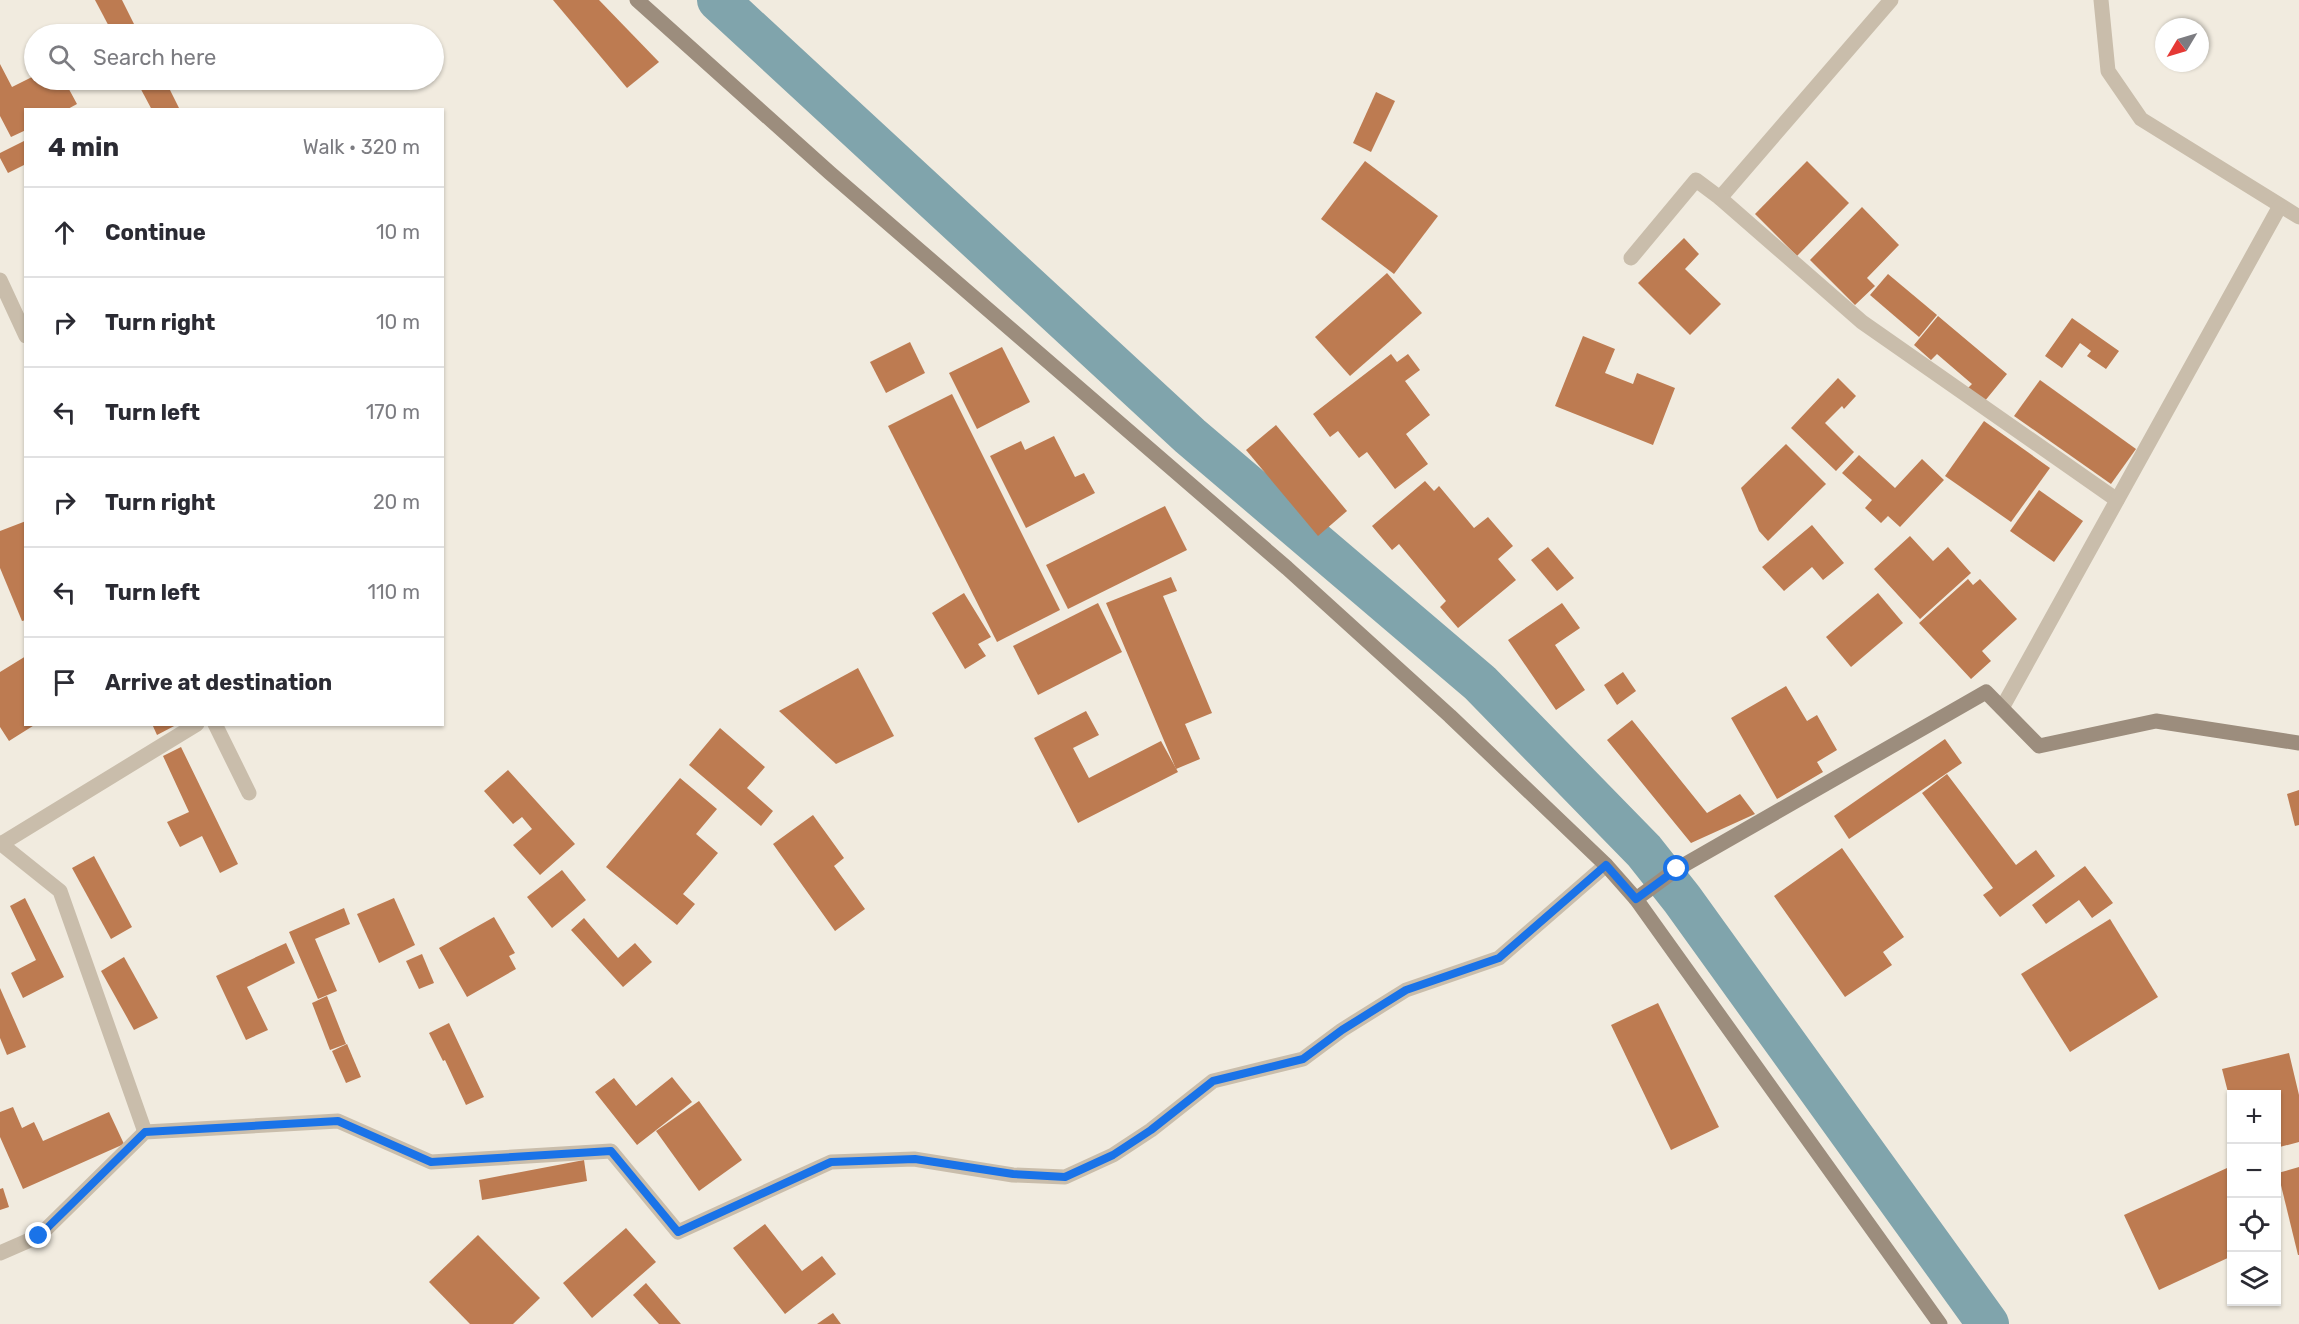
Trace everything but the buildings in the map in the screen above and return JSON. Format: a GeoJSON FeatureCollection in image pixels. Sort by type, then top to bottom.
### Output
{"type":"FeatureCollection","features":[{"type":"Feature","properties":{"kind":"street"},"geometry":{"type":"LineString","coordinates":[[637,0],[830,173],[1287,568],[1450,716],[1606,865],[1636,899],[1940,1324]]}},
{"type":"Feature","properties":{"kind":"street"},"geometry":{"type":"LineString","coordinates":[[1720,198],[1891,0]]}},
{"type":"Feature","properties":{"kind":"street"},"geometry":{"type":"LineString","coordinates":[[2101,0],[2108,71],[2141,119],[2299,217]]}},
{"type":"Feature","properties":{"kind":"street"},"geometry":{"type":"LineString","coordinates":[[1631,258],[1696,180],[1720,198],[1862,322],[2117,500]]}},
{"type":"Feature","properties":{"kind":"street"},"geometry":{"type":"LineString","coordinates":[[2002,708],[2280,206]]}},
{"type":"Feature","properties":{"kind":"street"},"geometry":{"type":"LineString","coordinates":[[0,280],[24,332]]}},
{"type":"Feature","properties":{"kind":"street"},"geometry":{"type":"LineString","coordinates":[[1636,899],[1677,869],[1986,693],[2039,746],[2156,721],[2299,743]]}},
{"type":"Feature","properties":{"kind":"street"},"geometry":{"type":"LineString","coordinates":[[145,1132],[60,891],[0,843],[194,726]]}},
{"type":"Feature","properties":{"kind":"street"},"geometry":{"type":"LineString","coordinates":[[216,726],[249,794]]}},
{"type":"Feature","properties":{"kind":"street"},"geometry":{"type":"LineString","coordinates":[[0,1253],[39,1236],[145,1132],[338,1121],[431,1162],[611,1151],[678,1232],[831,1162],[915,1159],[1013,1174],[1065,1177],[1113,1155],[1151,1130],[1213,1081],[1303,1059],[1342,1030],[1406,990],[1499,958],[1606,865]]}},
{"type":"Feature","properties":{"kind":"waterway"},"geometry":{"type":"LineString","coordinates":[[718,0],[1190,436],[1480,683],[1644,851],[1682,899],[1988,1324]]}},
{"type":"Feature","properties":{"kind":"route"},"geometry":{"type":"LineString","coordinates":[[39,1236],[145,1132],[338,1121],[431,1162],[611,1151],[678,1232],[831,1162],[915,1159],[1013,1174],[1065,1177],[1113,1155],[1151,1130],[1213,1081],[1303,1059],[1342,1030],[1406,990],[1499,958],[1606,865],[1636,899],[1677,869]]}}]}
